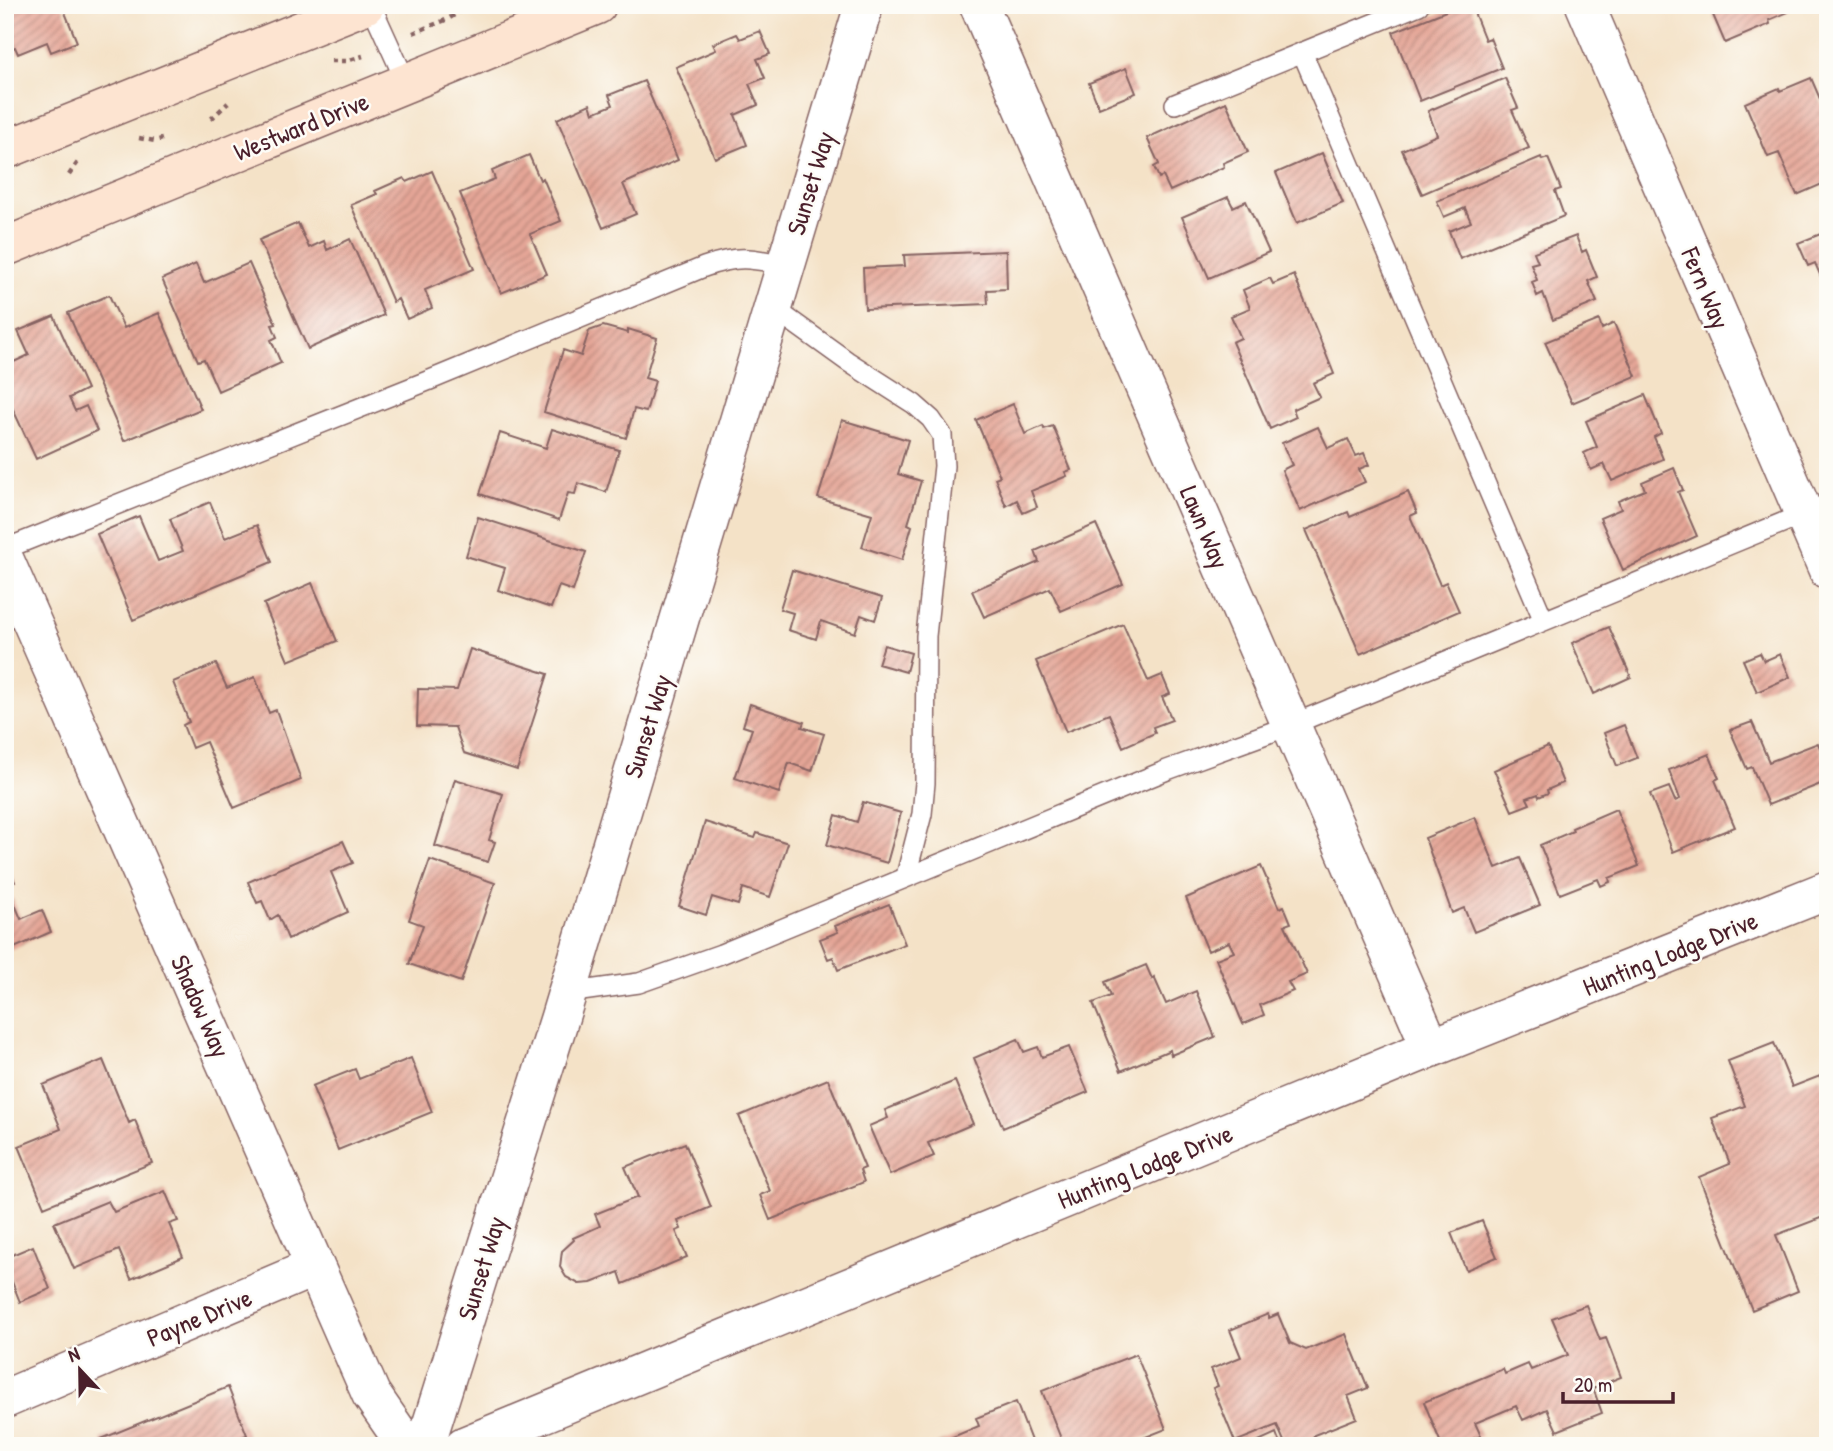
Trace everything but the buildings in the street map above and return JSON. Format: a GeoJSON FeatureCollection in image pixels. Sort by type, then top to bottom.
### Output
{"type":"FeatureCollection","features":[{"type":"Feature","properties":{"kind":"street"},"geometry":{"type":"LineString","coordinates":[[5,150],[365,5]]}},
{"type":"Feature","properties":{"kind":"street","name":"Westward Drive"},"geometry":{"type":"LineString","coordinates":[[5,247],[597,5]]}},
{"type":"Feature","properties":{"kind":"street","name":"Sunset Way"},"geometry":{"type":"LineString","coordinates":[[425,1446],[567,993],[864,5]]}},
{"type":"Feature","properties":{"kind":"street","name":"Lawn Way"},"geometry":{"type":"LineString","coordinates":[[979,5],[1431,1048]]}},
{"type":"Feature","properties":{"kind":"street","name":"Fern Way"},"geometry":{"type":"LineString","coordinates":[[1585,5],[1816,509],[1828,570]]}},
{"type":"Feature","properties":{"kind":"street","name":"Shadow Way"},"geometry":{"type":"LineString","coordinates":[[5,561],[371,1394],[407,1446]]}},
{"type":"Feature","properties":{"kind":"street","name":"Hunting Lodge Drive"},"geometry":{"type":"LineString","coordinates":[[464,1446],[1431,1048],[1828,890]]}},
{"type":"Feature","properties":{"kind":"street","name":"Payne Drive"},"geometry":{"type":"LineString","coordinates":[[5,1399],[315,1267]]}},
{"type":"Feature","properties":{"kind":"lane"},"geometry":{"type":"LineString","coordinates":[[371,5],[406,82]]}},
{"type":"Feature","properties":{"kind":"lane"},"geometry":{"type":"LineString","coordinates":[[1175,104],[1419,5]]}},
{"type":"Feature","properties":{"kind":"lane"},"geometry":{"type":"LineString","coordinates":[[1302,52],[1544,621]]}},
{"type":"Feature","properties":{"kind":"lane"},"geometry":{"type":"LineString","coordinates":[[5,549],[731,257],[785,265]]}},
{"type":"Feature","properties":{"kind":"lane"},"geometry":{"type":"LineString","coordinates":[[772,307],[875,380],[914,404],[931,419],[942,435],[944,466],[926,636],[925,783],[922,814],[906,876]]}},
{"type":"Feature","properties":{"kind":"lane"},"geometry":{"type":"LineString","coordinates":[[567,993],[639,983],[673,972],[1167,770],[1291,725],[1816,509]]}},
{"type":"Feature","properties":{"kind":"path"},"geometry":{"type":"LineString","coordinates":[[410,34],[448,19],[470,5]]}}]}
